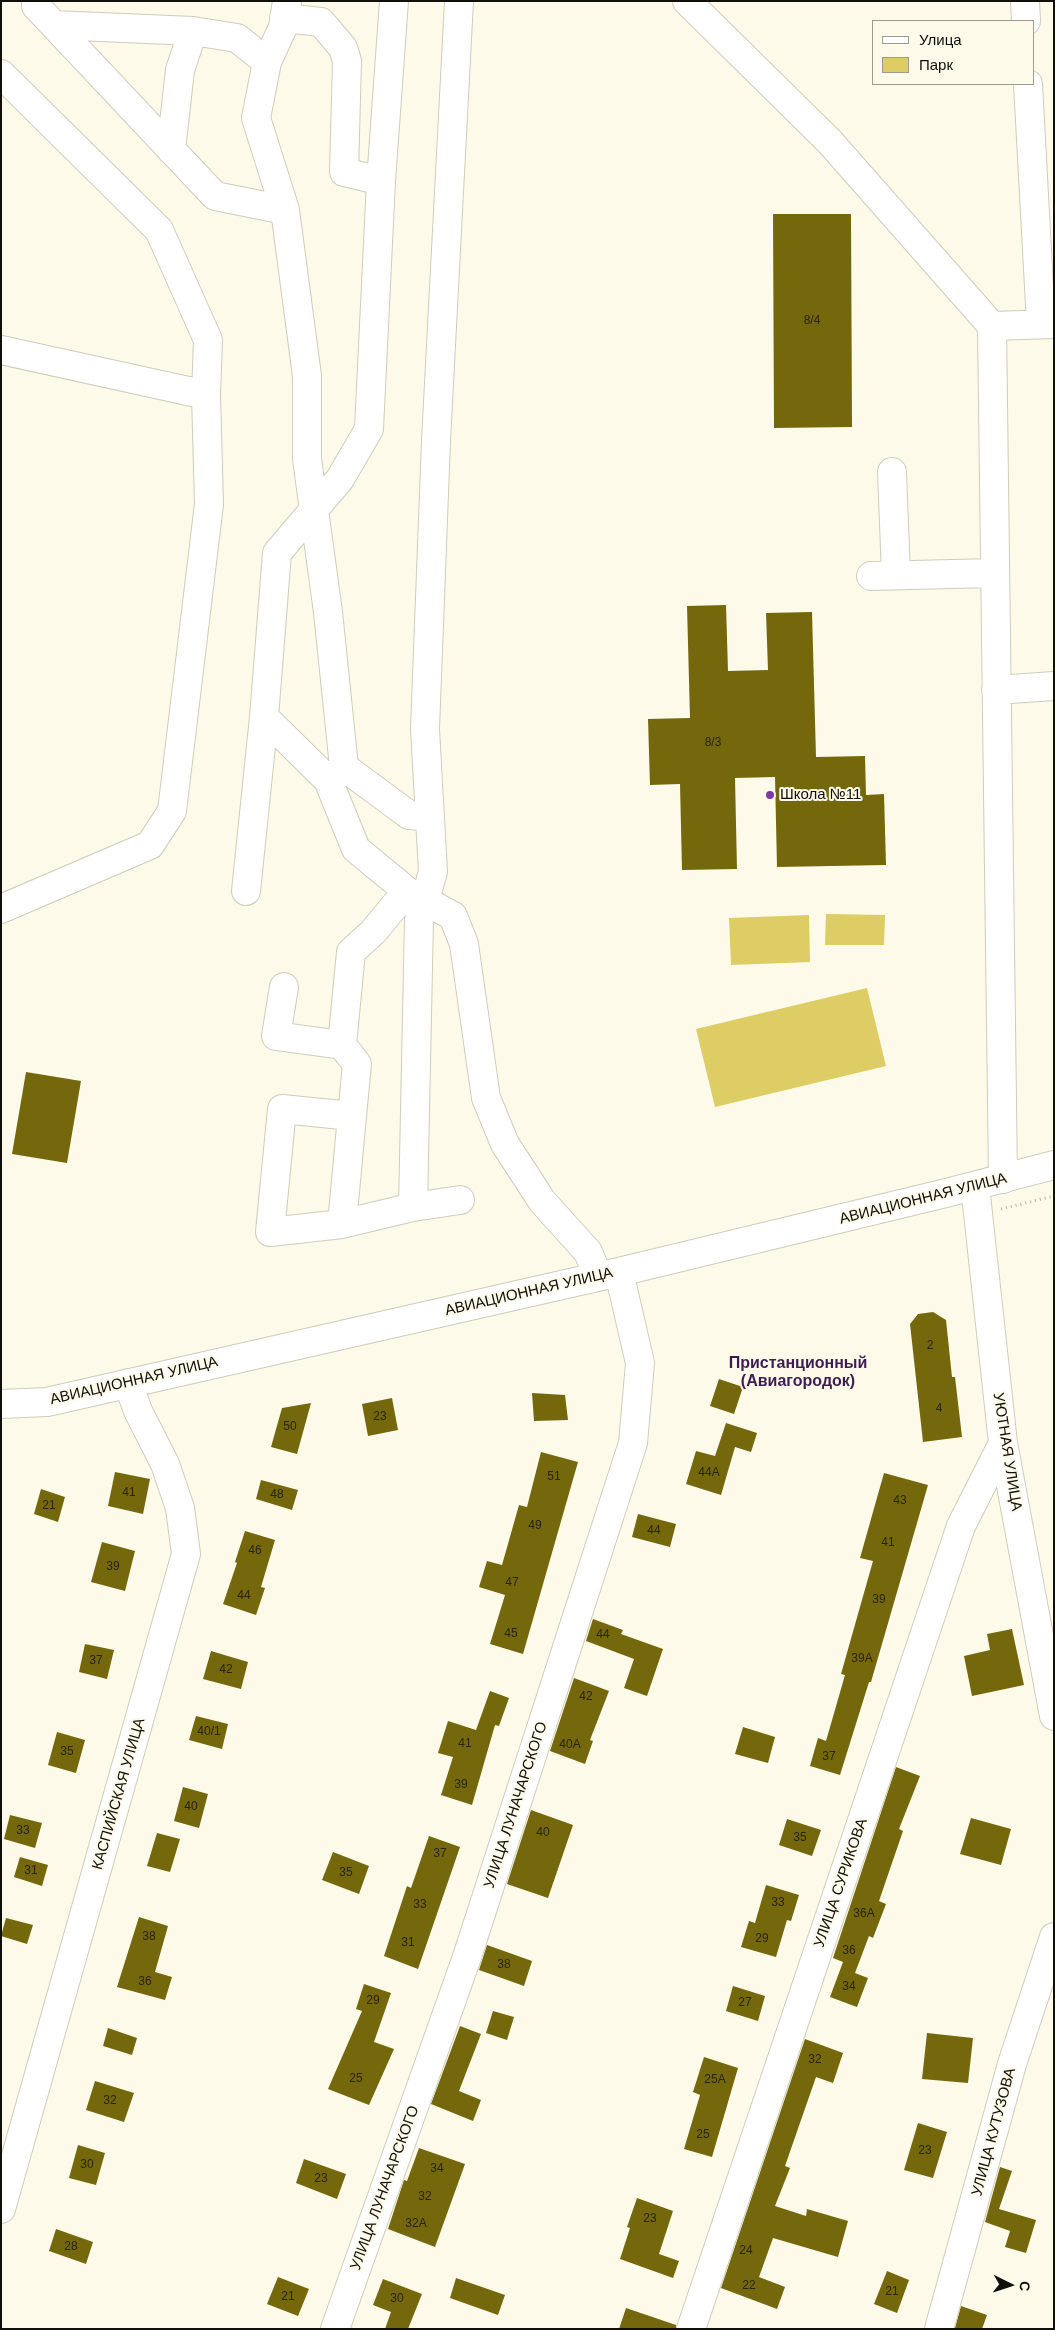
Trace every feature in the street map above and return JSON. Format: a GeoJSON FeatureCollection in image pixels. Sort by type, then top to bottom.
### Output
{"type":"FeatureCollection","features":[{"type":"Feature","properties":{"kind":"street"},"geometry":{"type":"LineString","coordinates":[[36,1],[36,6],[54,26],[215,196],[285,210]]}},
{"type":"Feature","properties":{"kind":"street"},"geometry":{"type":"LineString","coordinates":[[246,891],[264,717],[277,553],[340,478],[369,429],[381,181],[394,1]]}},
{"type":"Feature","properties":{"kind":"street"},"geometry":{"type":"LineString","coordinates":[[342,1224],[357,1064],[342,1045],[351,952],[416,896],[433,872],[425,729],[436,441],[459,1]]}},
{"type":"Feature","properties":{"kind":"street"},"geometry":{"type":"LineString","coordinates":[[687,1],[830,142],[992,326],[1003,1179]]}},
{"type":"Feature","properties":{"kind":"street"},"geometry":{"type":"LineString","coordinates":[[1025,1],[1026,20]]}},
{"type":"Feature","properties":{"kind":"street"},"geometry":{"type":"LineString","coordinates":[[336,773],[328,612],[307,459],[307,376],[285,210],[256,118],[267,62],[283,27],[286,10],[324,12],[343,48],[347,61],[344,172],[381,181]]}},
{"type":"Feature","properties":{"kind":"street"},"geometry":{"type":"LineString","coordinates":[[54,26],[193,31],[237,38],[267,62]]}},
{"type":"Feature","properties":{"kind":"street"},"geometry":{"type":"LineString","coordinates":[[171,150],[180,70],[193,31]]}},
{"type":"Feature","properties":{"kind":"street"},"geometry":{"type":"LineString","coordinates":[[1,74],[159,230],[208,340],[206,395],[209,504],[172,811],[150,845],[1,909]]}},
{"type":"Feature","properties":{"kind":"street"},"geometry":{"type":"LineString","coordinates":[[992,326],[1047,324],[1043,165],[1028,85]]}},
{"type":"Feature","properties":{"kind":"street"},"geometry":{"type":"LineString","coordinates":[[1,350],[206,395]]}},
{"type":"Feature","properties":{"kind":"street"},"geometry":{"type":"LineString","coordinates":[[892,472],[883,575],[994,573]]}},
{"type":"Feature","properties":{"kind":"street"},"geometry":{"type":"LineString","coordinates":[[996,690],[1054,686]]}},
{"type":"Feature","properties":{"kind":"street"},"geometry":{"type":"LineString","coordinates":[[264,717],[336,773],[409,815],[430,817]]}},
{"type":"Feature","properties":{"kind":"street","name":"УЛИЦА ЛУНАЧАРСКОГО"},"geometry":{"type":"LineString","coordinates":[[335,2329],[467,1957],[633,1443],[640,1363],[609,1274],[542,1201],[505,1144],[486,1098],[464,944],[453,916],[416,896],[356,849],[336,773]]}},
{"type":"Feature","properties":{"kind":"street"},"geometry":{"type":"LineString","coordinates":[[413,1207],[418,920],[416,896]]}},
{"type":"Feature","properties":{"kind":"street"},"geometry":{"type":"LineString","coordinates":[[284,987],[276,1036],[342,1045]]}},
{"type":"Feature","properties":{"kind":"street"},"geometry":{"type":"LineString","coordinates":[[352,1116],[282,1109],[270,1232],[342,1224],[413,1207],[460,1200]]}},
{"type":"Feature","properties":{"kind":"street","name":"АВИАЦИОННАЯ УЛИЦА"},"geometry":{"type":"LineString","coordinates":[[1,1404],[46,1402],[609,1274],[975,1186],[1054,1165]]}},
{"type":"Feature","properties":{"kind":"street","name":"УЮТНАЯ УЛИЦА"},"geometry":{"type":"LineString","coordinates":[[975,1186],[1003,1443],[1054,1716]]}},
{"type":"Feature","properties":{"kind":"street","name":"КАСПИЙСКАЯ УЛИЦА"},"geometry":{"type":"LineString","coordinates":[[1,2209],[186,1554],[180,1508],[165,1464],[138,1411],[128,1383]]}},
{"type":"Feature","properties":{"kind":"street","name":"УЛИЦА СУРИКОВА"},"geometry":{"type":"LineString","coordinates":[[691,2329],[961,1526],[1003,1443]]}},
{"type":"Feature","properties":{"kind":"street","name":"УЛИЦА КУТУЗОВА"},"geometry":{"type":"LineString","coordinates":[[940,2329],[1012,2064],[1054,1937]]}},
{"type":"Feature","properties":{"kind":"path"},"geometry":{"type":"LineString","coordinates":[[978,1214],[1054,1196]]}},
{"type":"Feature","properties":{"kind":"green space"},"geometry":{"type":"Polygon","coordinates":[[[826,914],[885,915],[884,945],[825,945],[826,914]]]}},
{"type":"Feature","properties":{"kind":"green space"},"geometry":{"type":"Polygon","coordinates":[[[809,915],[810,962],[731,965],[729,918],[809,915]]]}},
{"type":"Feature","properties":{"kind":"green space"},"geometry":{"type":"Polygon","coordinates":[[[867,988],[886,1066],[715,1107],[696,1029],[867,988]]]}},
{"type":"Feature","properties":{"kind":"building"},"geometry":{"type":"Polygon","coordinates":[[[773,214],[851,214],[852,427],[774,428],[773,214]]]}},
{"type":"Feature","properties":{"kind":"building"},"geometry":{"type":"Polygon","coordinates":[[[726,605],[728,671],[768,670],[766,613],[812,612],[816,757],[865,756],[866,795],[884,794],[886,865],[777,867],[775,777],[735,778],[737,869],[682,870],[680,784],[650,785],[648,719],[690,718],[687,606],[726,605]]]}},
{"type":"Feature","properties":{"kind":"building"},"geometry":{"type":"Polygon","coordinates":[[[26,1072],[81,1081],[67,1163],[12,1154],[26,1072]]]}},
{"type":"Feature","properties":{"kind":"building"},"geometry":{"type":"Polygon","coordinates":[[[933,1312],[946,1320],[952,1377],[955,1377],[962,1437],[923,1442],[910,1324],[918,1314],[933,1312]]]}},
{"type":"Feature","properties":{"kind":"building"},"geometry":{"type":"Polygon","coordinates":[[[719,1379],[743,1387],[734,1414],[710,1406],[719,1379]]]}},
{"type":"Feature","properties":{"kind":"building"},"geometry":{"type":"Polygon","coordinates":[[[532,1393],[565,1395],[568,1420],[534,1421],[532,1393]]]}},
{"type":"Feature","properties":{"kind":"building"},"geometry":{"type":"Polygon","coordinates":[[[392,1398],[398,1430],[368,1436],[362,1404],[392,1398]]]}},
{"type":"Feature","properties":{"kind":"building"},"geometry":{"type":"Polygon","coordinates":[[[311,1403],[297,1454],[271,1447],[282,1408],[311,1403]]]}},
{"type":"Feature","properties":{"kind":"building"},"geometry":{"type":"Polygon","coordinates":[[[726,1423],[757,1433],[751,1452],[735,1447],[721,1495],[686,1484],[696,1451],[715,1456],[726,1423]]]}},
{"type":"Feature","properties":{"kind":"building"},"geometry":{"type":"Polygon","coordinates":[[[541,1452],[578,1462],[523,1654],[490,1644],[505,1595],[479,1587],[487,1561],[502,1565],[519,1505],[527,1507],[541,1452]]]}},
{"type":"Feature","properties":{"kind":"building"},"geometry":{"type":"Polygon","coordinates":[[[115,1472],[150,1479],[143,1514],[108,1506],[115,1472]]]}},
{"type":"Feature","properties":{"kind":"building"},"geometry":{"type":"Polygon","coordinates":[[[884,1473],[928,1485],[871,1682],[869,1682],[840,1775],[810,1766],[818,1738],[826,1741],[845,1675],[841,1674],[873,1561],[860,1558],[884,1473]]]}},
{"type":"Feature","properties":{"kind":"building"},"geometry":{"type":"Polygon","coordinates":[[[261,1480],[298,1490],[292,1510],[256,1499],[261,1480]]]}},
{"type":"Feature","properties":{"kind":"building"},"geometry":{"type":"Polygon","coordinates":[[[41,1489],[65,1497],[58,1522],[34,1514],[41,1489]]]}},
{"type":"Feature","properties":{"kind":"building"},"geometry":{"type":"Polygon","coordinates":[[[638,1514],[676,1524],[670,1547],[632,1537],[638,1514]]]}},
{"type":"Feature","properties":{"kind":"building"},"geometry":{"type":"Polygon","coordinates":[[[245,1531],[275,1540],[261,1587],[265,1588],[256,1615],[223,1604],[237,1563],[235,1562],[245,1531]]]}},
{"type":"Feature","properties":{"kind":"building"},"geometry":{"type":"Polygon","coordinates":[[[102,1542],[135,1551],[125,1591],[91,1582],[102,1542]]]}},
{"type":"Feature","properties":{"kind":"building"},"geometry":{"type":"Polygon","coordinates":[[[593,1619],[623,1630],[621,1634],[663,1649],[647,1696],[624,1688],[634,1659],[586,1641],[593,1619]]]}},
{"type":"Feature","properties":{"kind":"building"},"geometry":{"type":"Polygon","coordinates":[[[1012,1629],[1024,1685],[972,1696],[964,1656],[990,1650],[987,1634],[1012,1629]]]}},
{"type":"Feature","properties":{"kind":"building"},"geometry":{"type":"Polygon","coordinates":[[[85,1644],[114,1650],[107,1679],[79,1672],[85,1644]]]}},
{"type":"Feature","properties":{"kind":"building"},"geometry":{"type":"Polygon","coordinates":[[[211,1651],[248,1662],[241,1689],[203,1679],[211,1651]]]}},
{"type":"Feature","properties":{"kind":"building"},"geometry":{"type":"Polygon","coordinates":[[[574,1678],[609,1691],[590,1740],[593,1741],[585,1764],[550,1751],[574,1678]]]}},
{"type":"Feature","properties":{"kind":"building"},"geometry":{"type":"Polygon","coordinates":[[[490,1691],[509,1698],[499,1726],[495,1725],[472,1805],[441,1795],[453,1757],[438,1753],[448,1721],[476,1730],[490,1691]]]}},
{"type":"Feature","properties":{"kind":"building"},"geometry":{"type":"Polygon","coordinates":[[[196,1716],[228,1724],[222,1749],[189,1740],[196,1716]]]}},
{"type":"Feature","properties":{"kind":"building"},"geometry":{"type":"Polygon","coordinates":[[[743,1727],[775,1737],[768,1763],[735,1754],[743,1727]]]}},
{"type":"Feature","properties":{"kind":"building"},"geometry":{"type":"Polygon","coordinates":[[[57,1732],[85,1740],[76,1773],[48,1765],[57,1732]]]}},
{"type":"Feature","properties":{"kind":"building"},"geometry":{"type":"Polygon","coordinates":[[[896,1767],[920,1776],[899,1829],[903,1831],[879,1901],[886,1904],[873,1938],[869,1936],[855,1973],[868,1978],[857,2007],[830,1997],[843,1962],[833,1958],[896,1767]]]}},
{"type":"Feature","properties":{"kind":"building"},"geometry":{"type":"Polygon","coordinates":[[[183,1787],[208,1794],[199,1828],[174,1821],[183,1787]]]}},
{"type":"Feature","properties":{"kind":"building"},"geometry":{"type":"Polygon","coordinates":[[[531,1810],[573,1825],[548,1898],[507,1884],[531,1810]]]}},
{"type":"Feature","properties":{"kind":"building"},"geometry":{"type":"Polygon","coordinates":[[[10,1815],[42,1823],[35,1848],[4,1839],[10,1815]]]}},
{"type":"Feature","properties":{"kind":"building"},"geometry":{"type":"Polygon","coordinates":[[[971,1818],[1011,1829],[1001,1865],[960,1854],[971,1818]]]}},
{"type":"Feature","properties":{"kind":"building"},"geometry":{"type":"Polygon","coordinates":[[[787,1819],[821,1830],[812,1856],[779,1845],[787,1819]]]}},
{"type":"Feature","properties":{"kind":"building"},"geometry":{"type":"Polygon","coordinates":[[[157,1833],[180,1839],[170,1872],[147,1866],[157,1833]]]}},
{"type":"Feature","properties":{"kind":"building"},"geometry":{"type":"Polygon","coordinates":[[[429,1836],[460,1847],[418,1969],[384,1956],[407,1886],[411,1888],[429,1836]]]}},
{"type":"Feature","properties":{"kind":"building"},"geometry":{"type":"Polygon","coordinates":[[[333,1852],[369,1866],[359,1894],[322,1880],[333,1852]]]}},
{"type":"Feature","properties":{"kind":"building"},"geometry":{"type":"Polygon","coordinates":[[[20,1857],[48,1865],[42,1886],[14,1877],[20,1857]]]}},
{"type":"Feature","properties":{"kind":"building"},"geometry":{"type":"Polygon","coordinates":[[[766,1885],[799,1895],[791,1921],[787,1920],[776,1957],[741,1947],[749,1921],[755,1923],[766,1885]]]}},
{"type":"Feature","properties":{"kind":"building"},"geometry":{"type":"Polygon","coordinates":[[[139,1917],[168,1926],[155,1972],[172,1977],[165,2000],[117,1987],[139,1917]]]}},
{"type":"Feature","properties":{"kind":"building"},"geometry":{"type":"Polygon","coordinates":[[[6,1918],[33,1925],[27,1944],[1,1936],[6,1918]]]}},
{"type":"Feature","properties":{"kind":"building"},"geometry":{"type":"Polygon","coordinates":[[[487,1945],[532,1961],[524,1986],[479,1970],[487,1945]]]}},
{"type":"Feature","properties":{"kind":"building"},"geometry":{"type":"Polygon","coordinates":[[[364,1984],[391,1993],[374,2042],[394,2049],[369,2105],[328,2089],[362,2011],[356,2009],[364,1984]]]}},
{"type":"Feature","properties":{"kind":"building"},"geometry":{"type":"Polygon","coordinates":[[[733,1986],[765,1996],[758,2021],[726,2011],[733,1986]]]}},
{"type":"Feature","properties":{"kind":"building"},"geometry":{"type":"Polygon","coordinates":[[[493,2011],[514,2017],[507,2040],[486,2033],[493,2011]]]}},
{"type":"Feature","properties":{"kind":"building"},"geometry":{"type":"Polygon","coordinates":[[[460,2026],[481,2034],[459,2091],[481,2100],[473,2121],[431,2104],[460,2026]]]}},
{"type":"Feature","properties":{"kind":"building"},"geometry":{"type":"Polygon","coordinates":[[[108,2028],[137,2038],[132,2055],[103,2046],[108,2028]]]}},
{"type":"Feature","properties":{"kind":"building"},"geometry":{"type":"Polygon","coordinates":[[[927,2033],[973,2038],[968,2083],[922,2079],[927,2033]]]}},
{"type":"Feature","properties":{"kind":"building"},"geometry":{"type":"Polygon","coordinates":[[[805,2039],[843,2053],[833,2083],[816,2077],[785,2166],[790,2168],[775,2206],[806,2216],[807,2209],[848,2221],[838,2257],[773,2238],[759,2277],[785,2287],[777,2309],[721,2288],[805,2039]]]}},
{"type":"Feature","properties":{"kind":"building"},"geometry":{"type":"Polygon","coordinates":[[[704,2057],[738,2068],[712,2157],[684,2149],[700,2095],[693,2092],[704,2057]]]}},
{"type":"Feature","properties":{"kind":"building"},"geometry":{"type":"Polygon","coordinates":[[[95,2081],[134,2093],[124,2122],[86,2110],[95,2081]]]}},
{"type":"Feature","properties":{"kind":"building"},"geometry":{"type":"Polygon","coordinates":[[[918,2123],[947,2132],[933,2178],[904,2170],[918,2123]]]}},
{"type":"Feature","properties":{"kind":"building"},"geometry":{"type":"Polygon","coordinates":[[[78,2145],[105,2153],[96,2185],[69,2178],[78,2145]]]}},
{"type":"Feature","properties":{"kind":"building"},"geometry":{"type":"Polygon","coordinates":[[[419,2148],[465,2164],[435,2247],[388,2229],[404,2180],[407,2181],[419,2148]]]}},
{"type":"Feature","properties":{"kind":"building"},"geometry":{"type":"Polygon","coordinates":[[[304,2159],[346,2174],[337,2199],[296,2183],[304,2159]]]}},
{"type":"Feature","properties":{"kind":"building"},"geometry":{"type":"Polygon","coordinates":[[[1000,2167],[1012,2171],[999,2209],[1036,2220],[1026,2253],[1005,2247],[1010,2231],[985,2222],[1000,2167]]]}},
{"type":"Feature","properties":{"kind":"building"},"geometry":{"type":"Polygon","coordinates":[[[637,2198],[673,2211],[659,2254],[679,2261],[673,2278],[620,2259],[630,2228],[627,2227],[637,2198]]]}},
{"type":"Feature","properties":{"kind":"building"},"geometry":{"type":"Polygon","coordinates":[[[56,2229],[93,2242],[86,2264],[49,2251],[56,2229]]]}},
{"type":"Feature","properties":{"kind":"building"},"geometry":{"type":"Polygon","coordinates":[[[887,2271],[909,2280],[897,2313],[874,2304],[887,2271]]]}},
{"type":"Feature","properties":{"kind":"building"},"geometry":{"type":"Polygon","coordinates":[[[278,2277],[309,2289],[298,2316],[267,2304],[278,2277]]]}},
{"type":"Feature","properties":{"kind":"building"},"geometry":{"type":"Polygon","coordinates":[[[456,2278],[505,2295],[498,2315],[450,2298],[456,2278]]]}},
{"type":"Feature","properties":{"kind":"building"},"geometry":{"type":"Polygon","coordinates":[[[383,2279],[422,2294],[408,2329],[385,2329],[391,2312],[373,2305],[383,2279]]]}},
{"type":"Feature","properties":{"kind":"building"},"geometry":{"type":"Polygon","coordinates":[[[961,2306],[987,2315],[982,2329],[955,2328],[961,2306]]]}},
{"type":"Feature","properties":{"kind":"building"},"geometry":{"type":"Polygon","coordinates":[[[626,2308],[676,2325],[676,2329],[619,2329],[626,2308]]]}},
{"type":"Feature","properties":{"kind":"place","name":"Школа №11"},"geometry":{"type":"Point","coordinates":[770,795]}},
{"type":"Feature","properties":{"kind":"district","name":"Пристанционный (Авиагородок)"},"geometry":{"type":"Point","coordinates":[798,1373]}}]}
